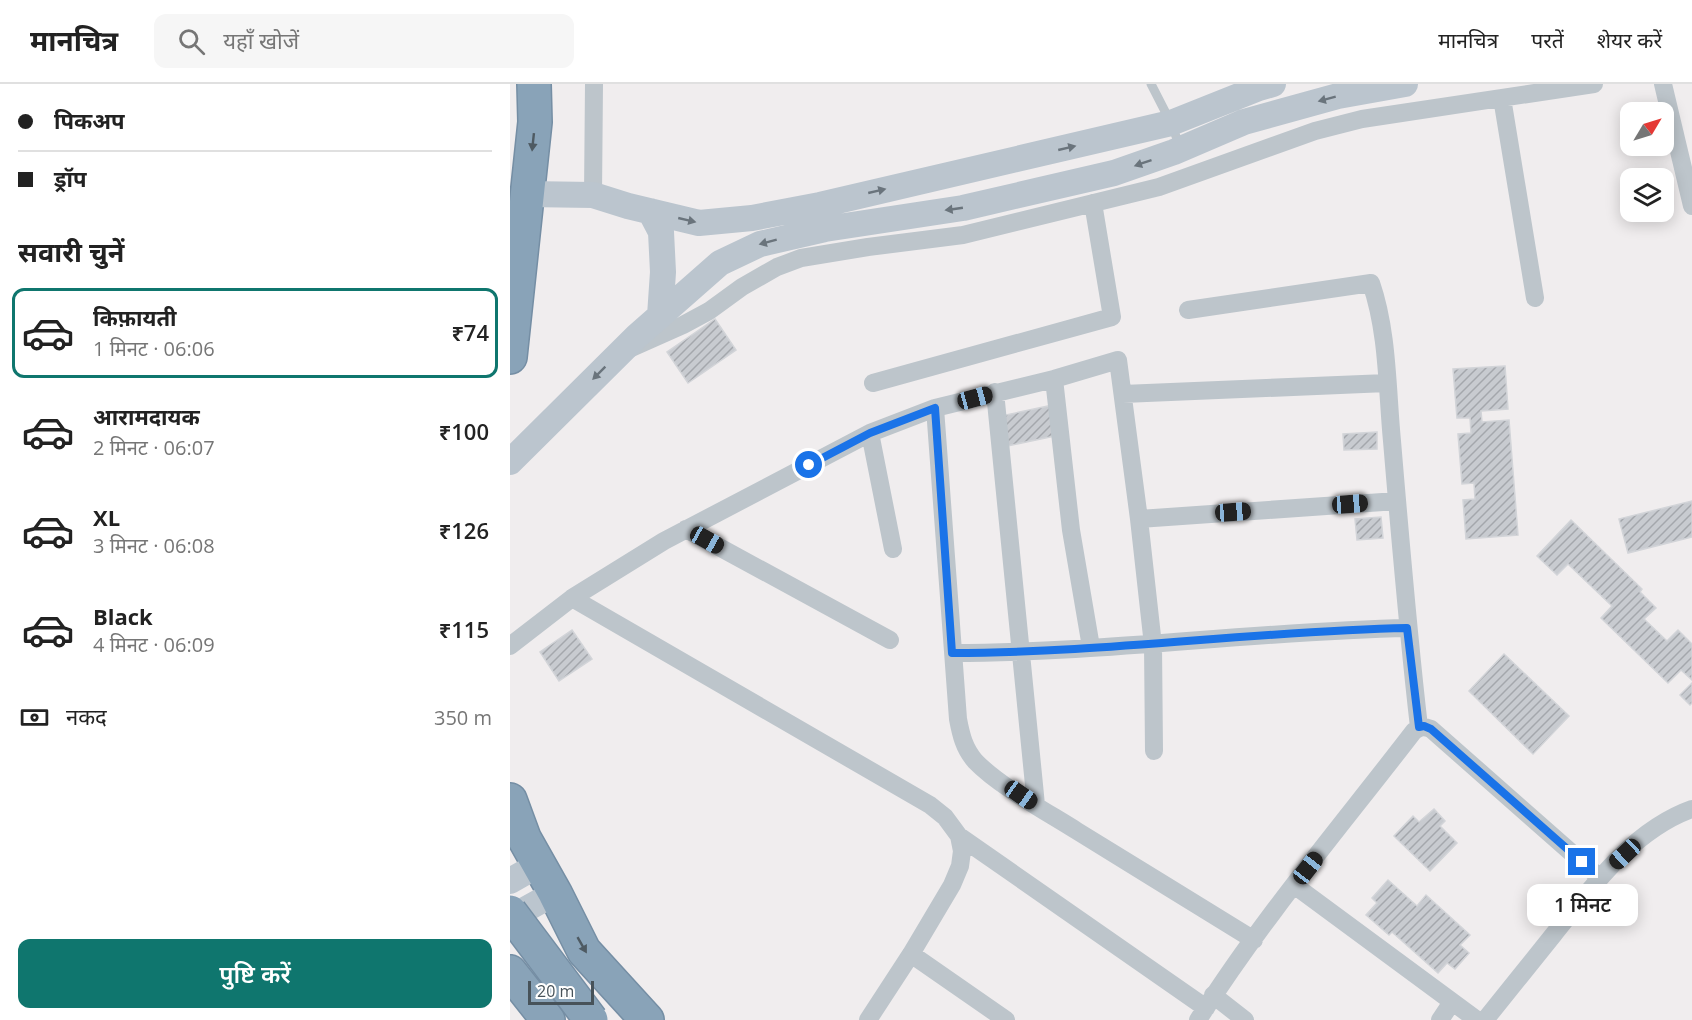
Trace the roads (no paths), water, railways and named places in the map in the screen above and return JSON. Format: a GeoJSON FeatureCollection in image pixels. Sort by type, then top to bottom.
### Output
{"type":"FeatureCollection","features":[{"type":"Feature","properties":{"kind":"highway"},"geometry":{"type":"LineString","coordinates":[[510,357],[535,122],[534,84]]}},
{"type":"Feature","properties":{"kind":"highway"},"geometry":{"type":"LineString","coordinates":[[510,800],[524,838],[584,951],[646,1020]]}},
{"type":"Feature","properties":{"kind":"highway"},"geometry":{"type":"LineString","coordinates":[[510,912],[591,1020]]}},
{"type":"Feature","properties":{"kind":"highway"},"geometry":{"type":"LineString","coordinates":[[510,972],[548,1020]]}},
{"type":"Feature","properties":{"kind":"street"},"geometry":{"type":"LineString","coordinates":[[593,195],[594,84]]}},
{"type":"Feature","properties":{"kind":"street"},"geometry":{"type":"LineString","coordinates":[[510,462],[621,351],[720,263],[822,217],[1171,123],[1273,84]]}},
{"type":"Feature","properties":{"kind":"street"},"geometry":{"type":"LineString","coordinates":[[527,194],[593,195],[699,223],[752,218],[822,217],[963,208],[1114,173],[1181,149],[1244,122],[1338,96],[1406,84]]}},
{"type":"Feature","properties":{"kind":"street"},"geometry":{"type":"LineString","coordinates":[[621,351],[683,325],[777,267],[801,258],[963,235],[1159,187],[1315,131],[1362,119],[1594,84]]}},
{"type":"Feature","properties":{"kind":"street"},"geometry":{"type":"LineString","coordinates":[[1664,84],[1692,206]]}},
{"type":"Feature","properties":{"kind":"street"},"geometry":{"type":"LineString","coordinates":[[1502,98],[1535,298]]}},
{"type":"Feature","properties":{"kind":"street"},"geometry":{"type":"LineString","coordinates":[[873,383],[1112,316],[1093,203]]}},
{"type":"Feature","properties":{"kind":"street"},"geometry":{"type":"LineString","coordinates":[[650,211],[661,232],[663,272],[660,316]]}},
{"type":"Feature","properties":{"kind":"street"},"geometry":{"type":"LineString","coordinates":[[1188,310],[1371,283],[1380,320],[1387,383],[1407,628],[1419,727]]}},
{"type":"Feature","properties":{"kind":"street"},"geometry":{"type":"LineString","coordinates":[[510,645],[572,598],[664,540],[870,433],[935,408],[1054,379],[1118,360],[1153,645],[1154,751]]}},
{"type":"Feature","properties":{"kind":"street"},"geometry":{"type":"LineString","coordinates":[[1054,379],[1071,530],[1091,647]]}},
{"type":"Feature","properties":{"kind":"street"},"geometry":{"type":"LineString","coordinates":[[1123,394],[1387,383]]}},
{"type":"Feature","properties":{"kind":"street"},"geometry":{"type":"LineString","coordinates":[[995,392],[1036,805]]}},
{"type":"Feature","properties":{"kind":"street"},"geometry":{"type":"LineString","coordinates":[[935,408],[958,719],[961,738],[967,749],[976,761],[991,774],[1036,805],[1254,940]]}},
{"type":"Feature","properties":{"kind":"street"},"geometry":{"type":"LineString","coordinates":[[870,433],[893,549]]}},
{"type":"Feature","properties":{"kind":"street"},"geometry":{"type":"LineString","coordinates":[[1139,519],[1397,501]]}},
{"type":"Feature","properties":{"kind":"street"},"geometry":{"type":"LineString","coordinates":[[686,529],[891,640]]}},
{"type":"Feature","properties":{"kind":"street"},"geometry":{"type":"LineString","coordinates":[[572,598],[930,805],[945,818],[959,837],[1206,1008],[1245,1020]]}},
{"type":"Feature","properties":{"kind":"street"},"geometry":{"type":"LineString","coordinates":[[952,653],[1021,653],[1348,629],[1407,628]]}},
{"type":"Feature","properties":{"kind":"street"},"geometry":{"type":"LineString","coordinates":[[1206,1008],[1294,885],[1419,727],[1424,726],[1431,729],[1599,877]]}},
{"type":"Feature","properties":{"kind":"street"},"geometry":{"type":"LineString","coordinates":[[1485,1020],[1599,877],[1638,842],[1673,816],[1692,809]]}},
{"type":"Feature","properties":{"kind":"street"},"geometry":{"type":"LineString","coordinates":[[868,1020],[952,885],[960,866],[963,850],[959,837]]}},
{"type":"Feature","properties":{"kind":"street"},"geometry":{"type":"LineString","coordinates":[[510,881],[538,865]]}},
{"type":"Feature","properties":{"kind":"street"},"geometry":{"type":"LineString","coordinates":[[1294,885],[1478,1020]]}},
{"type":"Feature","properties":{"kind":"street"},"geometry":{"type":"LineString","coordinates":[[510,918],[555,893]]}},
{"type":"Feature","properties":{"kind":"street"},"geometry":{"type":"LineString","coordinates":[[911,954],[1006,1020]]}},
{"type":"Feature","properties":{"kind":"street"},"geometry":{"type":"LineString","coordinates":[[1440,1020],[1452,1002]]}},
{"type":"Feature","properties":{"kind":"lane"},"geometry":{"type":"LineString","coordinates":[[1151,84],[1171,123],[1181,149]]}}]}
